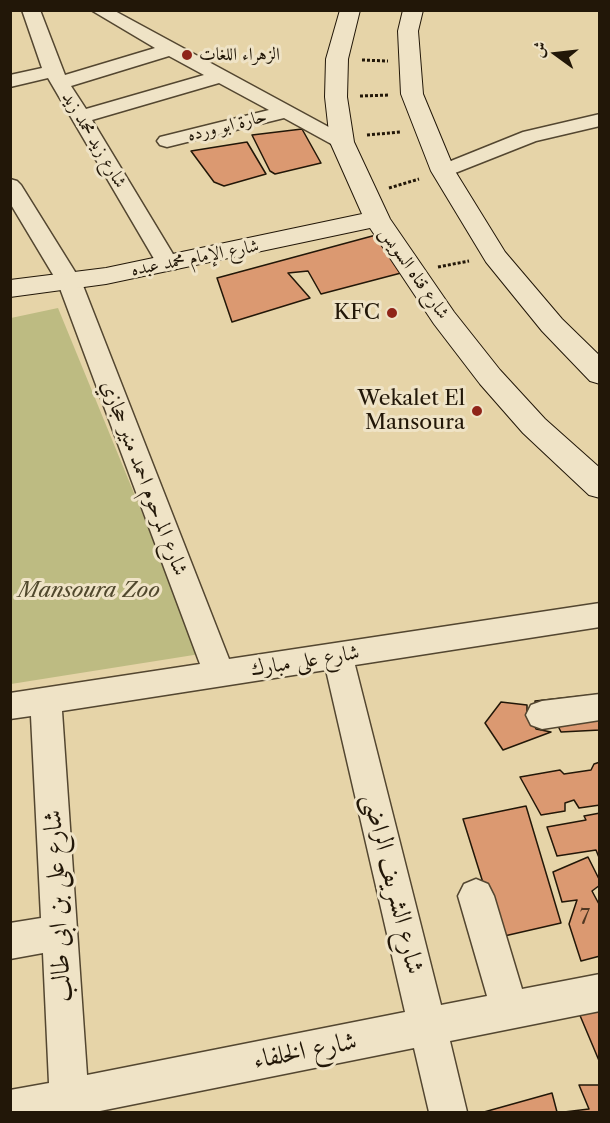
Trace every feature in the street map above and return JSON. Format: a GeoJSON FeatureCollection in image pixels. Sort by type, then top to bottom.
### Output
{"type":"FeatureCollection","features":[{"type":"Feature","properties":{"kind":"main road","name":"شارع قناه السويس"},"geometry":{"type":"LineString","coordinates":[[350,10],[338,59],[336,97],[342,140],[377,219],[444,318],[490,377],[534,426],[600,487]]}},
{"type":"Feature","properties":{"kind":"main road"},"geometry":{"type":"LineString","coordinates":[[413,10],[408,31],[408,62],[412,94],[443,171],[495,256],[552,325],[600,374]]}},
{"type":"Feature","properties":{"kind":"main road","name":"شارع الإمام محمد عبده"},"geometry":{"type":"LineString","coordinates":[[10,289],[69,283],[377,219]]}},
{"type":"Feature","properties":{"kind":"street","name":"شارع زيد محمد زيد"},"geometry":{"type":"LineString","coordinates":[[31,10],[57,77],[168,264]]}},
{"type":"Feature","properties":{"kind":"street"},"geometry":{"type":"LineString","coordinates":[[99,10],[342,140]]}},
{"type":"Feature","properties":{"kind":"street"},"geometry":{"type":"LineString","coordinates":[[10,81],[57,77],[171,49]]}},
{"type":"Feature","properties":{"kind":"street"},"geometry":{"type":"LineString","coordinates":[[81,117],[221,76]]}},
{"type":"Feature","properties":{"kind":"street","name":"حارة ابو ورده"},"geometry":{"type":"LineString","coordinates":[[167,141],[286,112]]}},
{"type":"Feature","properties":{"kind":"street"},"geometry":{"type":"LineString","coordinates":[[443,171],[530,136],[600,120]]}},
{"type":"Feature","properties":{"kind":"street","name":"شارع المرحوم احمد منير حجازي"},"geometry":{"type":"LineString","coordinates":[[10,185],[69,283],[219,674]]}},
{"type":"Feature","properties":{"kind":"street","name":"شارع على مبارك"},"geometry":{"type":"LineString","coordinates":[[10,706],[600,615]]}},
{"type":"Feature","properties":{"kind":"street","name":"شارع الشريف الراضى"},"geometry":{"type":"LineString","coordinates":[[338,656],[448,1113]]}},
{"type":"Feature","properties":{"kind":"street","name":"شارع على بن ابى طالب"},"geometry":{"type":"LineString","coordinates":[[46,700],[69,1105]]}},
{"type":"Feature","properties":{"kind":"street"},"geometry":{"type":"LineString","coordinates":[[542,715],[600,707]]}},
{"type":"Feature","properties":{"kind":"street"},"geometry":{"type":"LineString","coordinates":[[476,896],[510,1010]]}},
{"type":"Feature","properties":{"kind":"street"},"geometry":{"type":"LineString","coordinates":[[10,941],[59,932]]}},
{"type":"Feature","properties":{"kind":"street","name":"شارع الخلفاء"},"geometry":{"type":"LineString","coordinates":[[10,1110],[69,1105],[600,992]]}},
{"type":"Feature","properties":{"kind":"path"},"geometry":{"type":"LineString","coordinates":[[338,59],[408,62]]}},
{"type":"Feature","properties":{"kind":"path"},"geometry":{"type":"LineString","coordinates":[[336,97],[412,94]]}},
{"type":"Feature","properties":{"kind":"path"},"geometry":{"type":"LineString","coordinates":[[342,140],[426,129]]}},
{"type":"Feature","properties":{"kind":"path"},"geometry":{"type":"LineString","coordinates":[[365,196],[443,171]]}},
{"type":"Feature","properties":{"kind":"path"},"geometry":{"type":"LineString","coordinates":[[414,272],[495,256]]}},
{"type":"Feature","properties":{"kind":"green space","name":"Mansoura Zoo"},"geometry":{"type":"Polygon","coordinates":[[[58,308],[200,654],[11,684],[11,318],[58,308]]]}},
{"type":"Feature","properties":{"kind":"building"},"geometry":{"type":"Polygon","coordinates":[[[302,129],[321,163],[275,174],[270,171],[252,135],[302,129]]]}},
{"type":"Feature","properties":{"kind":"building"},"geometry":{"type":"Polygon","coordinates":[[[247,142],[266,174],[224,186],[214,182],[191,151],[247,142]]]}},
{"type":"Feature","properties":{"kind":"building"},"geometry":{"type":"Polygon","coordinates":[[[376,235],[401,273],[321,294],[308,271],[288,273],[310,298],[232,322],[217,278],[376,235]]]}},
{"type":"Feature","properties":{"kind":"building"},"geometry":{"type":"Polygon","coordinates":[[[600,694],[600,730],[561,732],[555,720],[536,719],[535,701],[600,694]]]}},
{"type":"Feature","properties":{"kind":"building"},"geometry":{"type":"Polygon","coordinates":[[[501,702],[527,705],[527,711],[536,729],[551,732],[503,750],[485,723],[501,702]]]}},
{"type":"Feature","properties":{"kind":"building"},"geometry":{"type":"Polygon","coordinates":[[[600,762],[600,805],[579,808],[574,800],[565,803],[565,811],[541,815],[520,777],[560,770],[564,774],[591,770],[594,764],[600,762]]]}},
{"type":"Feature","properties":{"kind":"building"},"geometry":{"type":"Polygon","coordinates":[[[526,806],[561,923],[500,937],[463,819],[526,806]]]}},
{"type":"Feature","properties":{"kind":"building"},"geometry":{"type":"Polygon","coordinates":[[[600,813],[600,860],[596,850],[557,856],[547,827],[586,820],[584,816],[600,813]]]}},
{"type":"Feature","properties":{"kind":"building"},"geometry":{"type":"Polygon","coordinates":[[[588,857],[600,881],[600,885],[592,891],[600,906],[600,956],[581,961],[569,924],[577,900],[562,902],[553,872],[588,857]]]}},
{"type":"Feature","properties":{"kind":"building"},"geometry":{"type":"Polygon","coordinates":[[[600,982],[600,1063],[568,987],[600,982]]]}},
{"type":"Feature","properties":{"kind":"building"},"geometry":{"type":"Polygon","coordinates":[[[579,1085],[600,1085],[600,1112],[564,1112],[589,1109],[579,1085]]]}},
{"type":"Feature","properties":{"kind":"building"},"geometry":{"type":"Polygon","coordinates":[[[552,1093],[557,1112],[484,1112],[552,1093]]]}},
{"type":"Feature","properties":{"kind":"place","name":"الزهراء اللغات"},"geometry":{"type":"Point","coordinates":[187,55]}},
{"type":"Feature","properties":{"kind":"place","name":"KFC"},"geometry":{"type":"Point","coordinates":[392,313]}},
{"type":"Feature","properties":{"kind":"place","name":"Wekalet El Mansoura"},"geometry":{"type":"Point","coordinates":[477,411]}}]}
